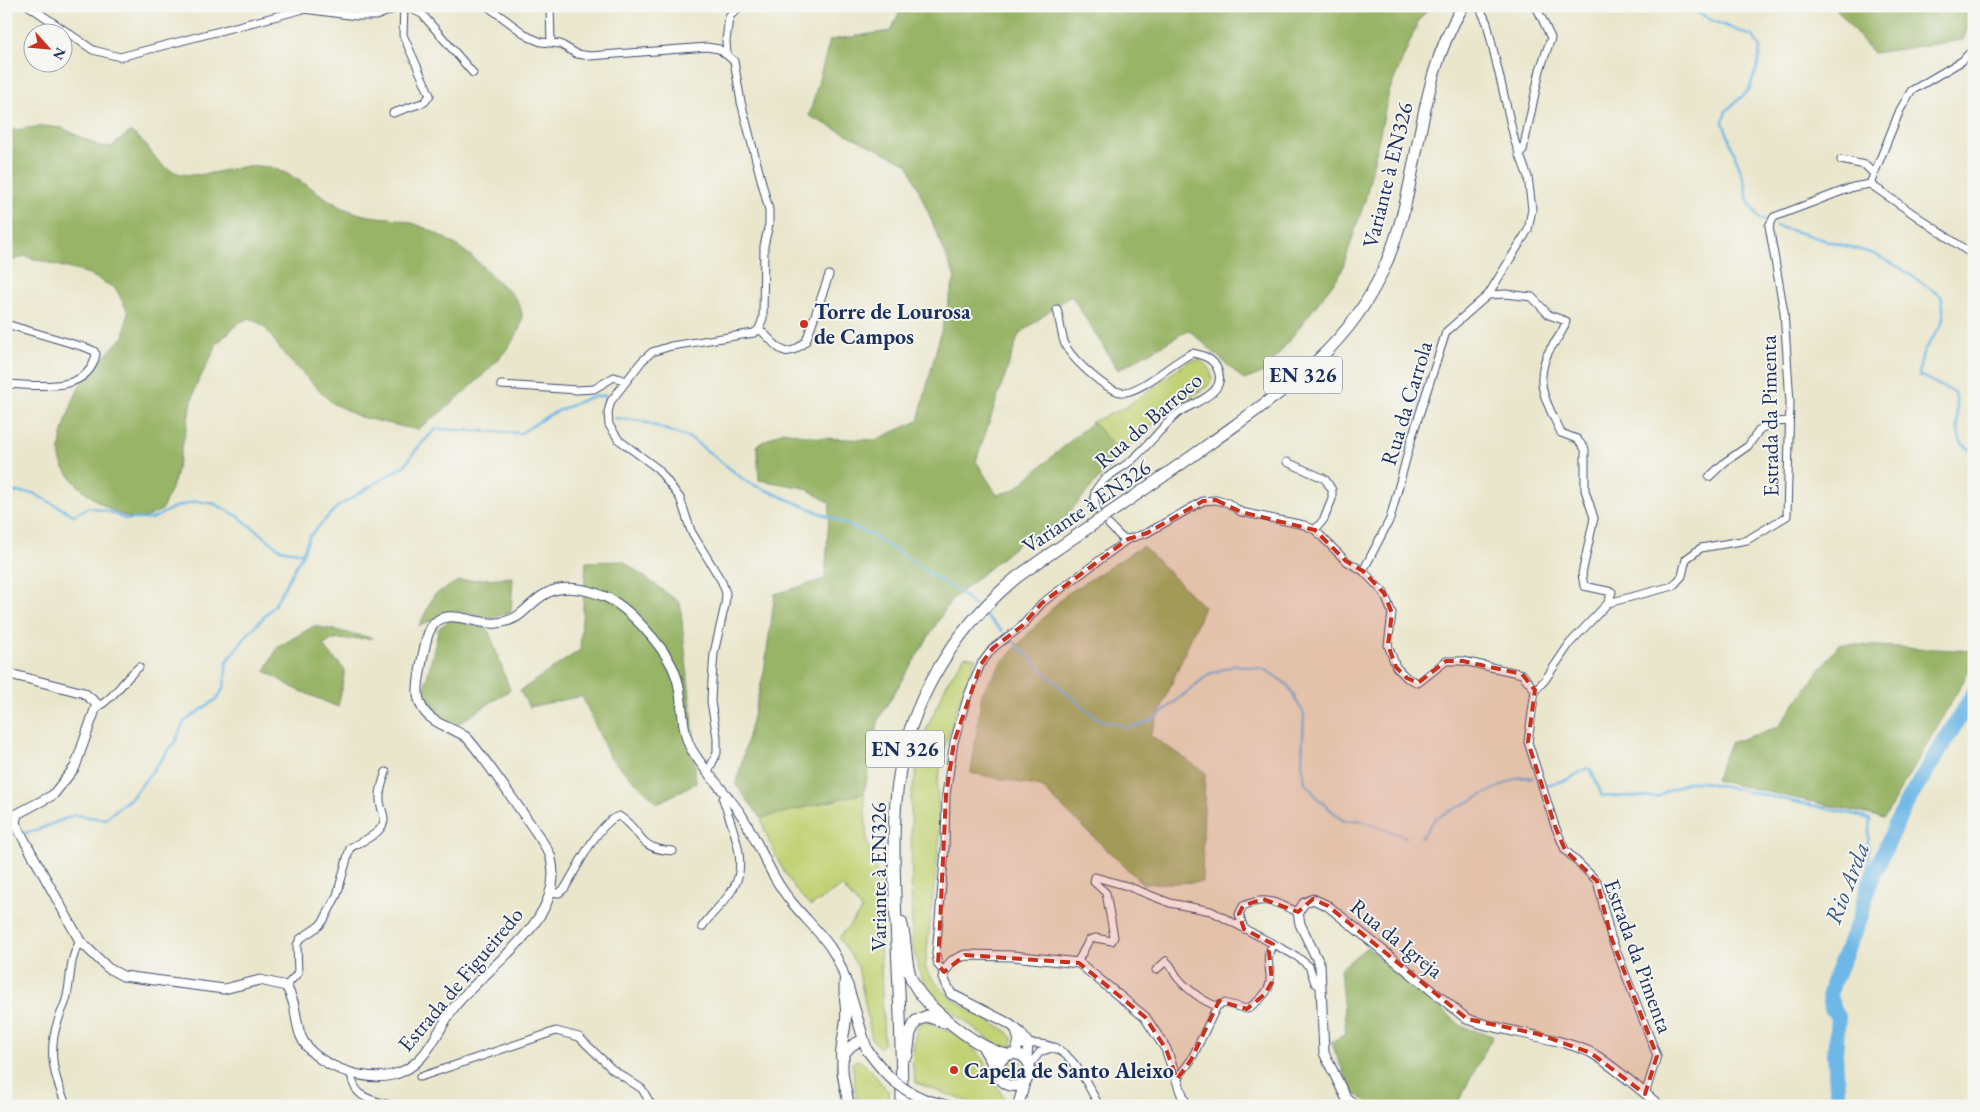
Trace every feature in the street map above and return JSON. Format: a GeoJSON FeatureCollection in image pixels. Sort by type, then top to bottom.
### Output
{"type":"FeatureCollection","features":[{"type":"Feature","properties":{"kind":"main road","name":"Variante à EN326"},"geometry":{"type":"LineString","coordinates":[[902,1106],[894,828],[903,757],[922,699],[940,665],[959,636],[982,609],[1018,576],[1175,469],[1292,384],[1318,362],[1343,336],[1366,304],[1385,268],[1403,212],[1423,111],[1438,58],[1463,6]]}},
{"type":"Feature","properties":{"kind":"main road"},"geometry":{"type":"LineString","coordinates":[[895,901],[904,933],[908,969],[912,980],[929,1004],[983,1047],[998,1071],[1000,1080],[1008,1085],[1017,1086],[1025,1081]]}},
{"type":"Feature","properties":{"kind":"main road"},"geometry":{"type":"LineString","coordinates":[[845,978],[843,994],[847,1017],[841,1041],[841,1057],[849,1106]]}},
{"type":"Feature","properties":{"kind":"main road","name":"Estrada de Figueiredo"},"geometry":{"type":"LineString","coordinates":[[845,978],[866,1045],[892,1081],[926,1100],[948,1106]]}},
{"type":"Feature","properties":{"kind":"main road"},"geometry":{"type":"LineString","coordinates":[[902,1077],[910,1033],[916,1021],[928,1016],[958,1028]]}},
{"type":"Feature","properties":{"kind":"main road"},"geometry":{"type":"LineString","coordinates":[[841,1057],[847,1048],[866,1045]]}},
{"type":"Feature","properties":{"kind":"main road"},"geometry":{"type":"LineString","coordinates":[[983,1047],[1013,1052],[1028,1063],[1028,1077],[1025,1081],[1018,1106]]}},
{"type":"Feature","properties":{"kind":"main road"},"geometry":{"type":"LineString","coordinates":[[998,1071],[1000,1062],[1013,1052]]}},
{"type":"Feature","properties":{"kind":"main road"},"geometry":{"type":"LineString","coordinates":[[1008,1085],[1018,1106]]}},
{"type":"Feature","properties":{"kind":"street"},"geometry":{"type":"LineString","coordinates":[[29,6],[92,50],[120,57],[304,9],[357,16],[376,16],[403,6],[422,14],[473,73]]}},
{"type":"Feature","properties":{"kind":"street"},"geometry":{"type":"LineString","coordinates":[[393,113],[425,102],[430,96],[404,35],[403,6]]}},
{"type":"Feature","properties":{"kind":"street"},"geometry":{"type":"LineString","coordinates":[[487,6],[521,33],[541,42],[560,44],[577,54],[590,56],[707,47],[728,54]]}},
{"type":"Feature","properties":{"kind":"street"},"geometry":{"type":"LineString","coordinates":[[550,6],[551,43]]}},
{"type":"Feature","properties":{"kind":"street"},"geometry":{"type":"LineString","coordinates":[[708,772],[717,753],[712,688],[714,653],[726,593],[722,582],[691,531],[680,498],[658,469],[619,440],[609,425],[610,401],[642,361],[652,352],[671,346],[754,333],[759,329],[763,318],[764,246],[769,224],[769,210],[741,102],[734,62],[728,54],[726,40],[729,17],[741,6]]}},
{"type":"Feature","properties":{"kind":"street","name":"Rua da Carrola"},"geometry":{"type":"LineString","coordinates":[[1363,571],[1390,519],[1412,437],[1446,332],[1488,295],[1528,230],[1532,209],[1528,177],[1515,142],[1487,23],[1479,6]]}},
{"type":"Feature","properties":{"kind":"street"},"geometry":{"type":"LineString","coordinates":[[1520,155],[1523,150],[1540,70],[1551,38],[1536,6]]}},
{"type":"Feature","properties":{"kind":"street"},"geometry":{"type":"LineString","coordinates":[[1974,48],[1962,61],[1912,91],[1900,110],[1870,184],[1974,254],[1974,326]]}},
{"type":"Feature","properties":{"kind":"street"},"geometry":{"type":"LineString","coordinates":[[1841,160],[1865,165],[1874,174]]}},
{"type":"Feature","properties":{"kind":"street","name":"Estrada da Pimenta"},"geometry":{"type":"LineString","coordinates":[[1608,603],[1673,586],[1682,576],[1686,559],[1702,548],[1747,540],[1787,516],[1789,421],[1784,312],[1769,226],[1774,217],[1853,187],[1870,184]]}},
{"type":"Feature","properties":{"kind":"street"},"geometry":{"type":"LineString","coordinates":[[759,329],[785,352],[791,353],[801,346],[806,341],[829,275]]}},
{"type":"Feature","properties":{"kind":"street"},"geometry":{"type":"LineString","coordinates":[[944,972],[938,964],[936,954],[945,850],[946,795],[954,742],[968,695],[981,664],[993,648],[1022,626],[1042,603],[1128,539],[1147,533],[1203,501],[1216,500],[1228,503],[1241,512],[1304,525],[1315,530],[1346,561],[1363,571],[1384,593],[1392,613],[1388,645],[1396,666],[1407,678],[1418,683],[1446,662],[1464,661],[1522,674],[1535,690],[1545,680],[1570,643],[1608,603],[1612,592],[1584,586],[1582,574],[1594,518],[1585,490],[1586,449],[1577,439],[1561,432],[1543,396],[1541,378],[1548,354],[1564,331],[1566,321],[1549,315],[1532,297],[1506,294],[1488,295]]}},
{"type":"Feature","properties":{"kind":"street","name":"Rua do Barroco"},"geometry":{"type":"LineString","coordinates":[[1057,309],[1066,346],[1094,376],[1112,391],[1124,393],[1136,388],[1192,353],[1203,355],[1211,360],[1218,370],[1218,382],[1213,392],[1205,399],[1176,415],[1132,460],[1095,489],[1094,500],[1097,510]]}},
{"type":"Feature","properties":{"kind":"street"},"geometry":{"type":"LineString","coordinates":[[6,324],[87,348],[96,354],[90,368],[70,384],[31,387],[6,384]]}},
{"type":"Feature","properties":{"kind":"street"},"geometry":{"type":"LineString","coordinates":[[501,385],[577,390],[594,389],[614,377],[626,381]]}},
{"type":"Feature","properties":{"kind":"street"},"geometry":{"type":"LineString","coordinates":[[1710,477],[1725,462],[1748,446],[1760,429],[1776,422],[1789,421]]}},
{"type":"Feature","properties":{"kind":"street"},"geometry":{"type":"LineString","coordinates":[[1288,462],[1325,479],[1332,490],[1332,499],[1324,519],[1315,530]]}},
{"type":"Feature","properties":{"kind":"street"},"geometry":{"type":"LineString","coordinates":[[1109,525],[1121,536],[1128,539]]}},
{"type":"Feature","properties":{"kind":"street","name":"Estrada de Figueiredo"},"geometry":{"type":"LineString","coordinates":[[286,986],[293,998],[301,1041],[318,1057],[351,1073],[392,1075],[411,1067],[428,1052],[454,1007],[472,987],[517,946],[533,926],[553,879],[550,854],[468,738],[429,717],[421,705],[417,691],[430,629],[439,619],[451,615],[490,624],[512,621],[550,592],[579,588],[607,597],[637,621],[662,650],[676,675],[689,747],[742,815],[788,898],[829,943],[845,978]]}},
{"type":"Feature","properties":{"kind":"street"},"geometry":{"type":"LineString","coordinates":[[96,708],[115,695],[128,676],[139,667]]}},
{"type":"Feature","properties":{"kind":"street"},"geometry":{"type":"LineString","coordinates":[[6,673],[84,693],[97,704],[75,768],[53,795],[17,814],[13,826]]}},
{"type":"Feature","properties":{"kind":"street","name":"Estrada da Pimenta"},"geometry":{"type":"LineString","coordinates":[[1535,690],[1528,742],[1555,826],[1565,850],[1597,881],[1610,936],[1657,1056],[1646,1094]]}},
{"type":"Feature","properties":{"kind":"street"},"geometry":{"type":"LineString","coordinates":[[6,809],[13,826],[25,840],[80,941],[108,968],[123,976],[224,989],[260,980],[286,986],[298,973],[297,945],[300,939],[319,926],[337,895],[350,848],[379,831],[384,824],[384,812],[380,802],[380,793],[386,772]]}},
{"type":"Feature","properties":{"kind":"street"},"geometry":{"type":"LineString","coordinates":[[702,927],[734,887],[738,876],[740,863],[723,799],[726,794]]}},
{"type":"Feature","properties":{"kind":"street"},"geometry":{"type":"LineString","coordinates":[[549,892],[560,893],[566,888],[603,827],[612,818],[619,816],[627,821],[641,839],[656,850],[673,851]]}},
{"type":"Feature","properties":{"kind":"street"},"geometry":{"type":"LineString","coordinates":[[1077,963],[1089,940],[1095,938],[1112,941],[1114,937],[1106,893],[1094,882],[1095,878],[1128,886],[1170,903],[1212,912],[1296,956],[1309,966],[1316,983],[1321,986]]}},
{"type":"Feature","properties":{"kind":"street"},"geometry":{"type":"LineString","coordinates":[[1244,929],[1238,914],[1243,906],[1256,900],[1263,899],[1277,902],[1298,912],[1300,924],[1320,965],[1324,1054],[1346,1098],[1358,1106]]}},
{"type":"Feature","properties":{"kind":"street","name":"Rua da Igreja"},"geometry":{"type":"LineString","coordinates":[[1298,912],[1304,903],[1313,899],[1328,906],[1468,1019],[1488,1026],[1538,1034],[1591,1053],[1660,1106]]}},
{"type":"Feature","properties":{"kind":"street"},"geometry":{"type":"LineString","coordinates":[[68,1106],[56,1081],[51,1056],[57,1023],[66,1001],[72,954],[80,941]]}},
{"type":"Feature","properties":{"kind":"street"},"geometry":{"type":"LineString","coordinates":[[1156,970],[1166,961],[1171,964],[1176,975],[1210,1004],[1217,1006],[1224,1003],[1246,1009],[1265,994],[1272,982],[1269,951],[1273,944]]}},
{"type":"Feature","properties":{"kind":"street"},"geometry":{"type":"LineString","coordinates":[[1028,1063],[1028,1043],[1015,1028],[951,994],[944,978],[944,972],[952,961],[965,954],[1013,956],[1077,963],[1144,1016],[1166,1049],[1186,1106]]}},
{"type":"Feature","properties":{"kind":"street"},"geometry":{"type":"LineString","coordinates":[[1176,1079],[1191,1060],[1217,1006]]}},
{"type":"Feature","properties":{"kind":"street"},"geometry":{"type":"LineString","coordinates":[[1013,1052],[1015,1028]]}},
{"type":"Feature","properties":{"kind":"street"},"geometry":{"type":"LineString","coordinates":[[420,1077],[556,1031],[579,1036],[607,1065],[642,1088],[652,1106]]}},
{"type":"Feature","properties":{"kind":"street"},"geometry":{"type":"LineString","coordinates":[[1013,1052],[1028,1043],[1055,1047],[1065,1052],[1099,1106]]}},
{"type":"Feature","properties":{"kind":"street"},"geometry":{"type":"LineString","coordinates":[[1028,1063],[1040,1052],[1055,1047]]}},
{"type":"Feature","properties":{"kind":"street"},"geometry":{"type":"LineString","coordinates":[[351,1073],[352,1086],[363,1096],[393,1106]]}},
{"type":"Feature","properties":{"kind":"highlighted area"},"geometry":{"type":"Polygon","coordinates":[[[1216,500],[1241,512],[1315,530],[1346,561],[1363,571],[1384,593],[1392,613],[1388,645],[1396,667],[1407,678],[1418,683],[1446,661],[1463,661],[1522,674],[1535,690],[1528,742],[1555,826],[1565,850],[1597,881],[1611,937],[1657,1056],[1645,1094],[1591,1053],[1538,1034],[1467,1019],[1328,906],[1313,899],[1298,912],[1263,899],[1243,906],[1239,914],[1244,929],[1273,944],[1269,951],[1272,982],[1265,994],[1247,1009],[1219,1001],[1191,1060],[1177,1079],[1166,1049],[1145,1017],[1079,963],[965,955],[944,972],[938,965],[946,795],[954,742],[981,664],[993,648],[1022,626],[1042,603],[1128,539],[1147,533],[1203,501],[1216,500]]]}},
{"type":"Feature","properties":{"kind":"green space"},"geometry":{"type":"Polygon","coordinates":[[[902,6],[1431,6],[1419,20],[1389,92],[1366,197],[1341,273],[1265,372],[1244,380],[1189,330],[1118,370],[1071,295],[1019,334],[976,461],[997,495],[1014,490],[1092,422],[1121,453],[1061,522],[1024,539],[951,600],[879,718],[864,793],[761,818],[736,785],[764,672],[775,594],[825,579],[830,503],[805,488],[759,480],[757,445],[783,431],[819,438],[875,440],[918,421],[955,277],[908,164],[809,116],[830,40],[891,31],[902,6]]]}},
{"type":"Feature","properties":{"kind":"green space"},"geometry":{"type":"Polygon","coordinates":[[[1834,6],[1949,6],[1974,13],[1963,40],[1873,53],[1834,6]]]}},
{"type":"Feature","properties":{"kind":"green space"},"geometry":{"type":"Polygon","coordinates":[[[42,126],[62,128],[99,146],[111,147],[130,132],[141,140],[159,162],[170,170],[181,174],[203,174],[248,166],[273,168],[286,173],[344,208],[363,215],[403,220],[420,226],[463,250],[510,292],[521,308],[520,328],[511,344],[463,394],[418,429],[413,429],[360,417],[332,403],[286,357],[264,326],[250,318],[240,322],[216,344],[195,388],[175,479],[162,510],[140,519],[127,517],[115,512],[79,487],[70,477],[63,466],[60,448],[69,411],[85,375],[93,365],[124,337],[128,312],[116,289],[89,274],[24,256],[6,263],[6,131],[42,126]]]}},
{"type":"Feature","properties":{"kind":"green space"},"geometry":{"type":"Polygon","coordinates":[[[1200,360],[1210,369],[1212,379],[1208,386],[1171,410],[1121,453],[1092,422],[1126,407],[1189,361],[1200,360]]]}},
{"type":"Feature","properties":{"kind":"green space"},"geometry":{"type":"Polygon","coordinates":[[[1143,546],[1204,607],[1150,735],[1205,772],[1202,882],[1143,884],[1041,787],[971,773],[982,693],[1002,662],[1064,596],[1143,546]]]}},
{"type":"Feature","properties":{"kind":"green space"},"geometry":{"type":"Polygon","coordinates":[[[623,561],[680,603],[692,716],[696,783],[658,803],[610,758],[582,696],[529,707],[520,691],[580,650],[586,562],[623,561]]]}},
{"type":"Feature","properties":{"kind":"green space"},"geometry":{"type":"Polygon","coordinates":[[[513,577],[511,612],[490,619],[454,611],[419,626],[434,595],[458,581],[513,577]]]}},
{"type":"Feature","properties":{"kind":"green space"},"geometry":{"type":"Polygon","coordinates":[[[452,619],[488,629],[510,690],[455,726],[428,709],[423,695],[439,628],[452,619]]]}},
{"type":"Feature","properties":{"kind":"green space"},"geometry":{"type":"Polygon","coordinates":[[[314,626],[373,638],[331,640],[323,646],[345,670],[338,707],[294,688],[265,671],[278,647],[314,626]]]}},
{"type":"Feature","properties":{"kind":"green space"},"geometry":{"type":"Polygon","coordinates":[[[1839,644],[1974,651],[1974,663],[1884,818],[1715,780],[1730,743],[1778,727],[1839,644]]]}},
{"type":"Feature","properties":{"kind":"green space"},"geometry":{"type":"Polygon","coordinates":[[[965,656],[976,658],[946,742],[937,784],[940,835],[925,968],[942,990],[952,998],[1008,1032],[1013,1039],[1011,1047],[1004,1050],[944,1006],[932,994],[922,981],[912,944],[911,798],[923,737],[948,681],[965,656]]]}},
{"type":"Feature","properties":{"kind":"green space"},"geometry":{"type":"Polygon","coordinates":[[[864,793],[867,843],[882,886],[880,945],[884,1044],[880,1048],[872,1040],[858,967],[839,938],[862,910],[842,886],[811,906],[795,889],[788,878],[769,840],[761,818],[864,793]]]}},
{"type":"Feature","properties":{"kind":"green space"},"geometry":{"type":"Polygon","coordinates":[[[1367,947],[1463,1027],[1493,1036],[1456,1106],[1372,1106],[1351,1090],[1331,1042],[1346,1034],[1340,969],[1367,947]]]}},
{"type":"Feature","properties":{"kind":"green space"},"geometry":{"type":"Polygon","coordinates":[[[927,1022],[956,1034],[970,1045],[982,1058],[1008,1106],[980,1106],[916,1083],[912,1060],[915,1038],[919,1023],[927,1022]]]}},
{"type":"Feature","properties":{"kind":"green space"},"geometry":{"type":"Polygon","coordinates":[[[1014,1059],[1022,1062],[1025,1070],[1022,1078],[1014,1081],[1006,1078],[1003,1070],[1006,1062],[1014,1059]]]}},
{"type":"Feature","properties":{"kind":"green space"},"geometry":{"type":"Polygon","coordinates":[[[857,1060],[870,1069],[889,1092],[888,1106],[857,1106],[852,1063],[857,1060]]]}},
{"type":"Feature","properties":{"kind":"waterway"},"geometry":{"type":"LineString","coordinates":[[1686,6],[1713,21],[1754,37],[1760,48],[1759,62],[1749,90],[1726,111],[1723,122],[1744,180],[1748,201],[1760,219],[1764,220]]}},
{"type":"Feature","properties":{"kind":"waterway"},"geometry":{"type":"LineString","coordinates":[[1776,226],[1874,254],[1902,269],[1941,296],[1943,306],[1942,321],[1924,351],[1919,375],[1955,393],[1959,438],[1963,445],[1974,452]]}},
{"type":"Feature","properties":{"kind":"waterway"},"geometry":{"type":"LineString","coordinates":[[6,836],[35,831],[74,815],[105,819],[133,796],[175,742],[184,722],[218,698],[224,687],[227,661],[247,635],[274,606],[303,553],[309,537],[337,507],[405,465],[419,446],[436,429],[521,433],[549,415],[588,398],[605,395],[603,421]]}},
{"type":"Feature","properties":{"kind":"waterway"},"geometry":{"type":"LineString","coordinates":[[615,418],[641,421],[692,439],[747,482],[872,535],[963,595],[975,606]]}},
{"type":"Feature","properties":{"kind":"waterway"},"geometry":{"type":"LineString","coordinates":[[6,492],[33,493],[74,515],[89,507],[110,512],[125,519],[152,519],[173,508],[196,501],[215,504],[238,516],[280,549],[303,553]]}},
{"type":"Feature","properties":{"kind":"waterway"},"geometry":{"type":"LineString","coordinates":[[986,616],[1002,631]]}},
{"type":"Feature","properties":{"kind":"waterway"},"geometry":{"type":"LineString","coordinates":[[1014,642],[1064,691],[1098,719],[1129,728],[1153,720],[1209,674],[1236,665],[1264,669],[1287,684],[1304,714],[1302,763],[1305,782],[1319,800],[1344,821],[1358,820],[1406,837]]}},
{"type":"Feature","properties":{"kind":"waterway","name":"Rio Arda"},"geometry":{"type":"LineString","coordinates":[[1838,1106],[1835,1053],[1838,1017],[1832,1008],[1830,994],[1833,982],[1860,918],[1868,887],[1904,807],[1974,694]]}},
{"type":"Feature","properties":{"kind":"waterway"},"geometry":{"type":"LineString","coordinates":[[1547,785],[1569,779],[1587,768],[1591,770],[1602,796],[1657,797],[1687,782],[1703,782],[1861,816],[1870,820],[1868,887]]}},
{"type":"Feature","properties":{"kind":"waterway"},"geometry":{"type":"LineString","coordinates":[[1421,838],[1436,818],[1517,778],[1533,777]]}},
{"type":"Feature","properties":{"kind":"place","name":"Torre de Lourosa de Campos"},"geometry":{"type":"Point","coordinates":[804,324]}},
{"type":"Feature","properties":{"kind":"place","name":"Capela de Santo Aleixo"},"geometry":{"type":"Point","coordinates":[954,1070]}}]}
